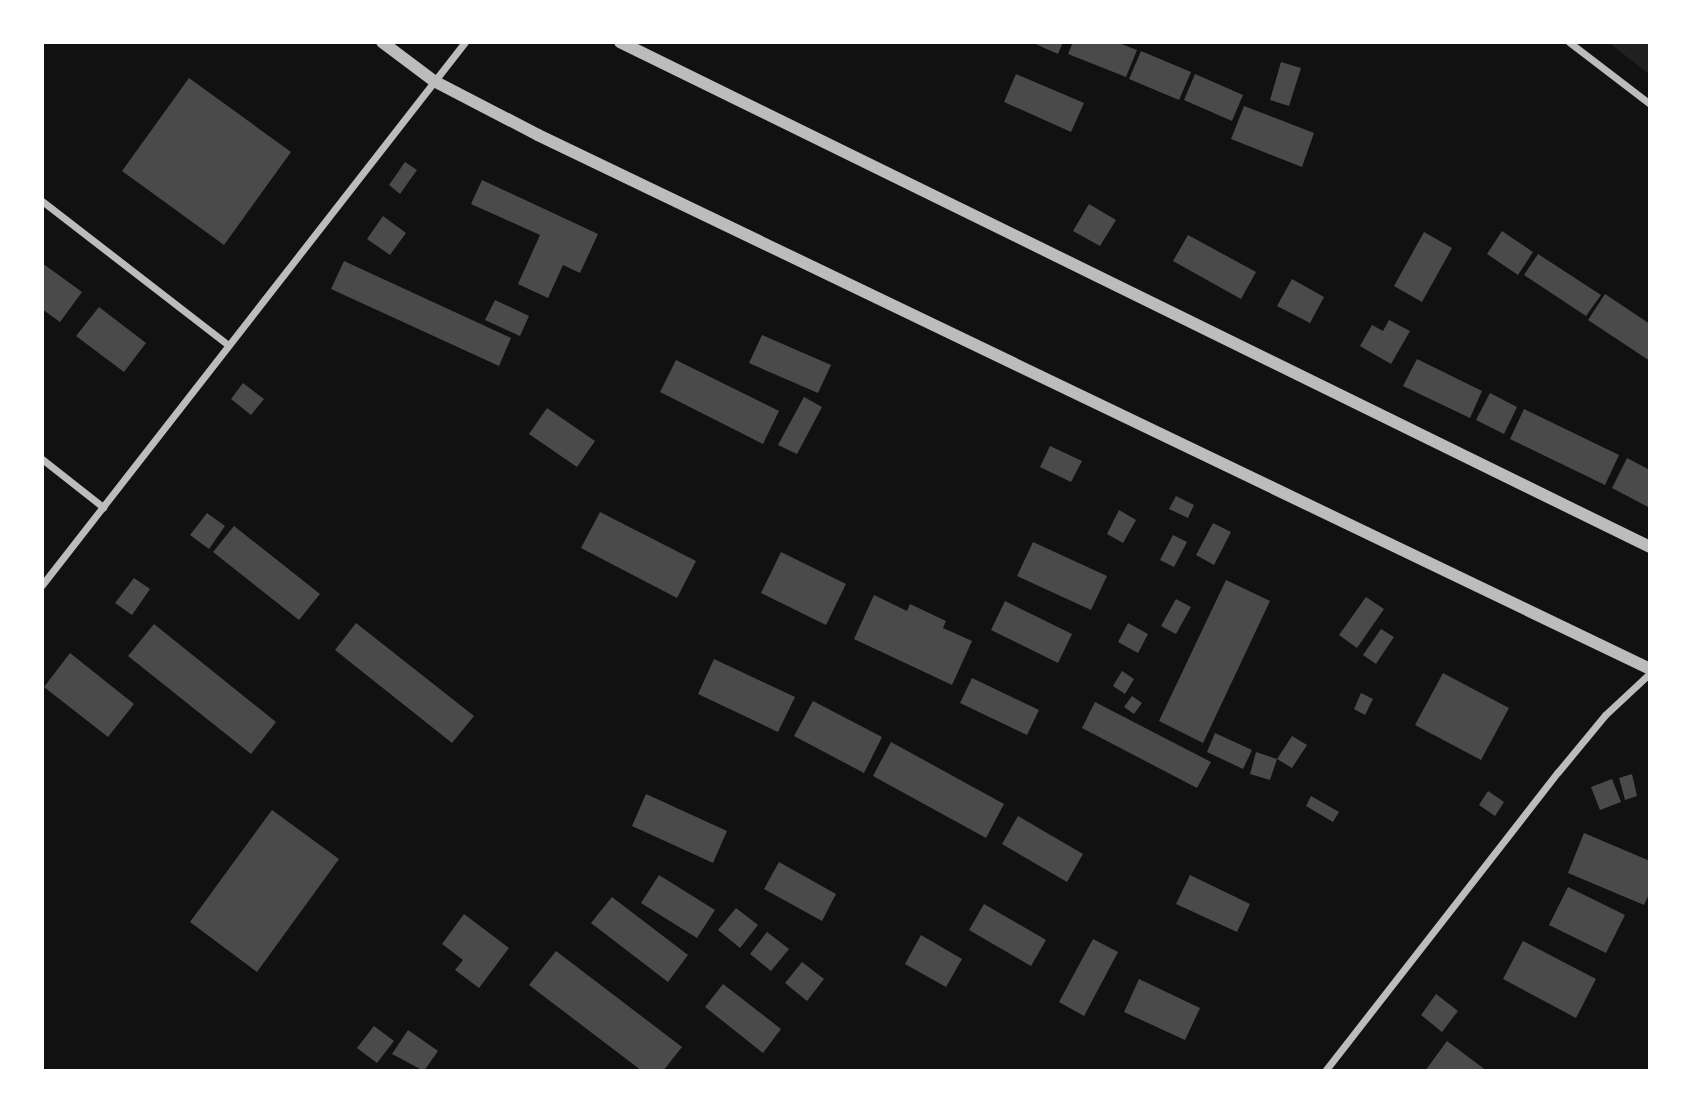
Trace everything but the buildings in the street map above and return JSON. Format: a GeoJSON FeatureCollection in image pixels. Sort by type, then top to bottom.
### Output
{"type":"FeatureCollection","features":[{"type":"Feature","properties":{"kind":"street"},"geometry":{"type":"LineString","coordinates":[[382,42],[434,81],[1650,671],[1605,715],[1558,772],[1325,1071]]}},
{"type":"Feature","properties":{"kind":"street"},"geometry":{"type":"LineString","coordinates":[[42,585],[464,42]]}},
{"type":"Feature","properties":{"kind":"street"},"geometry":{"type":"LineString","coordinates":[[620,42],[1650,547]]}},
{"type":"Feature","properties":{"kind":"street"},"geometry":{"type":"LineString","coordinates":[[1569,42],[1650,104]]}},
{"type":"Feature","properties":{"kind":"street"},"geometry":{"type":"LineString","coordinates":[[42,201],[228,345]]}},
{"type":"Feature","properties":{"kind":"street"},"geometry":{"type":"LineString","coordinates":[[42,459],[103,507]]}},
{"type":"Feature","properties":{"kind":"shaded area"},"geometry":{"type":"Polygon","coordinates":[[[1608,42],[1650,42],[1650,75],[1608,42]]]}}]}
